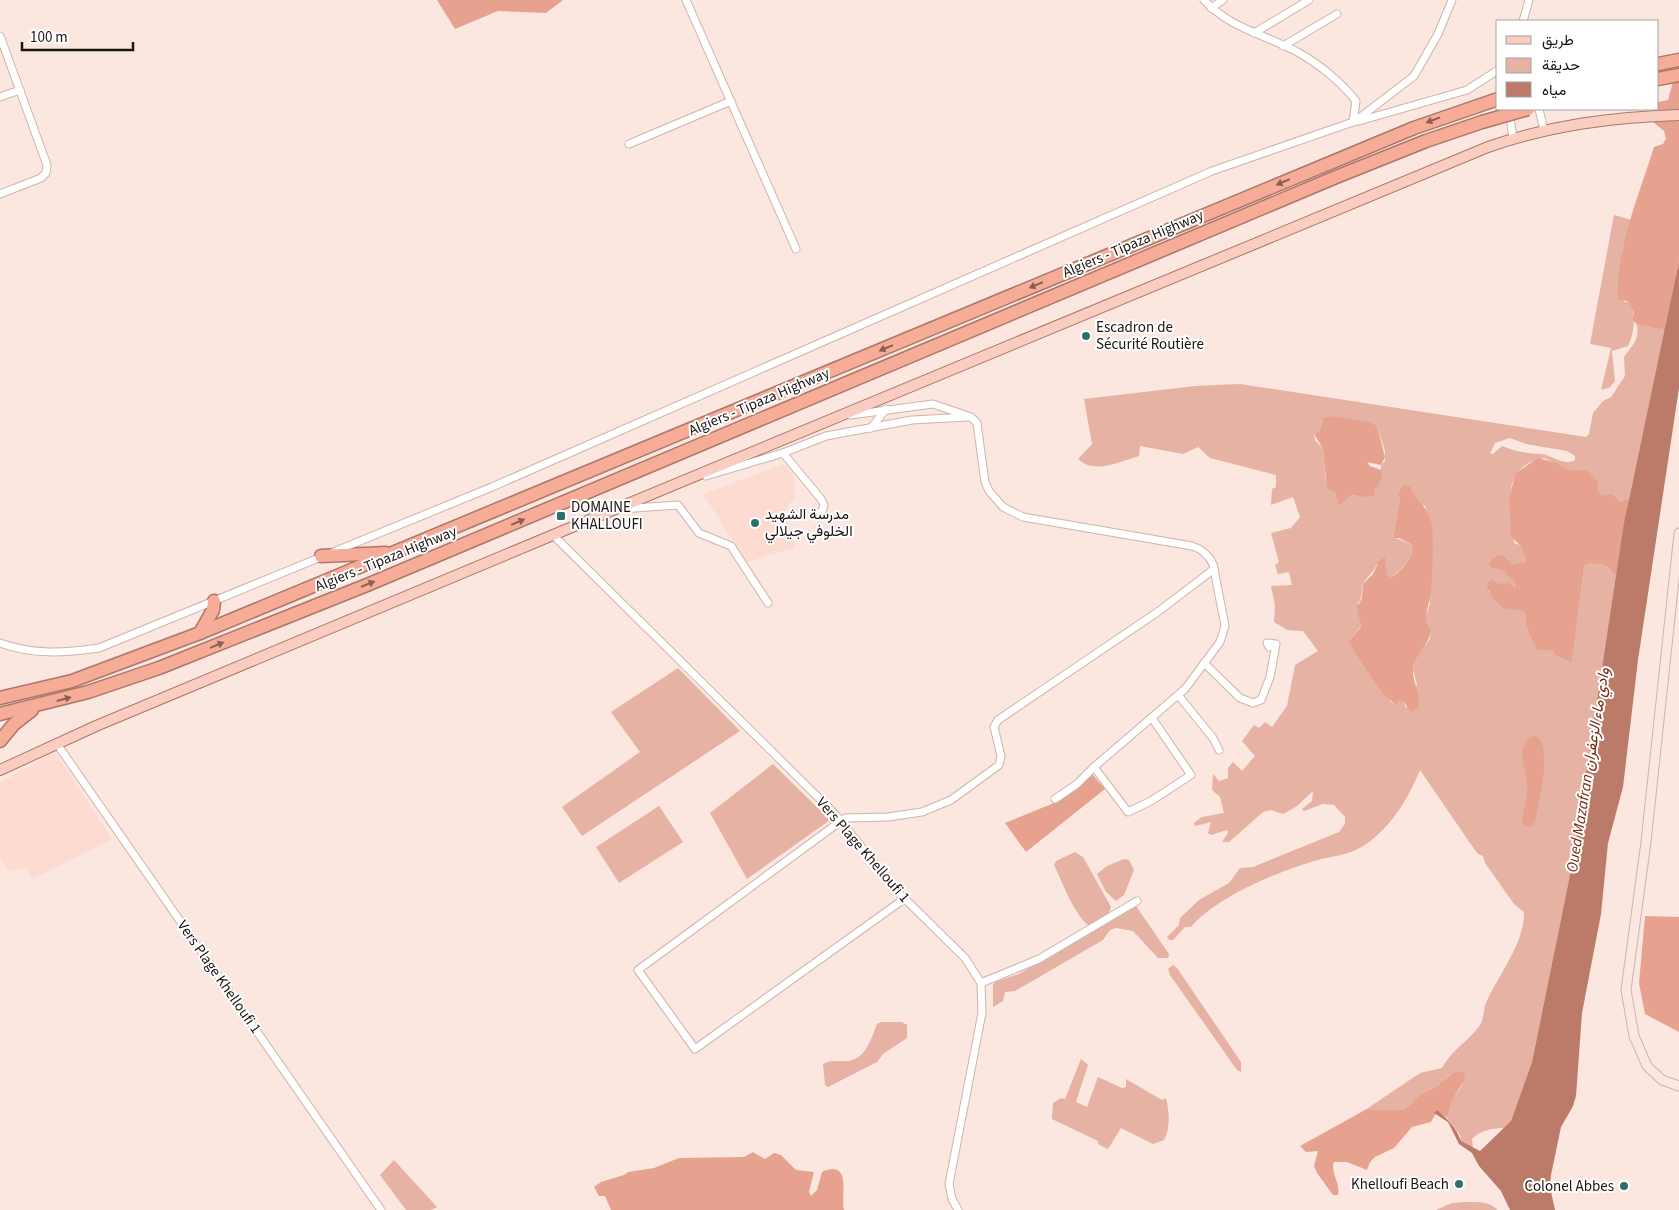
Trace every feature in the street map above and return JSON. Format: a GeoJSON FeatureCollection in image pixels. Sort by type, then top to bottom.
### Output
{"type":"FeatureCollection","features":[{"type":"Feature","properties":{"kind":"highway"},"geometry":{"type":"LineString","coordinates":[[1659,64],[1679,60]]}},
{"type":"Feature","properties":{"kind":"highway"},"geometry":{"type":"LineString","coordinates":[[1659,79],[1679,75]]}},
{"type":"Feature","properties":{"kind":"highway","name":"Algiers - Tipaza Highway"},"geometry":{"type":"LineString","coordinates":[[0,698],[72,681],[200,633],[1414,128],[1496,100]]}},
{"type":"Feature","properties":{"kind":"highway","name":"Algiers - Tipaza Highway"},"geometry":{"type":"LineString","coordinates":[[0,714],[88,692],[159,668],[367,585],[1336,177],[1426,141],[1524,110]]}},
{"type":"Feature","properties":{"kind":"highway"},"geometry":{"type":"LineString","coordinates":[[321,556],[398,552]]}},
{"type":"Feature","properties":{"kind":"highway"},"geometry":{"type":"LineString","coordinates":[[200,633],[213,610],[214,600]]}},
{"type":"Feature","properties":{"kind":"highway"},"geometry":{"type":"LineString","coordinates":[[0,741],[14,724],[37,706]]}},
{"type":"Feature","properties":{"kind":"main road"},"geometry":{"type":"LineString","coordinates":[[0,770],[57,744],[553,535],[1452,161],[1513,138],[1582,122],[1649,116],[1679,116]]}},
{"type":"Feature","properties":{"kind":"street"},"geometry":{"type":"LineString","coordinates":[[686,0],[796,250]]}},
{"type":"Feature","properties":{"kind":"street"},"geometry":{"type":"LineString","coordinates":[[1204,0],[1227,21],[1301,54],[1347,89],[1356,101],[1353,122]]}},
{"type":"Feature","properties":{"kind":"street"},"geometry":{"type":"LineString","coordinates":[[1211,8],[1224,0]]}},
{"type":"Feature","properties":{"kind":"street"},"geometry":{"type":"LineString","coordinates":[[1254,33],[1309,0]]}},
{"type":"Feature","properties":{"kind":"street"},"geometry":{"type":"LineString","coordinates":[[1353,122],[1414,76],[1438,34],[1452,0]]}},
{"type":"Feature","properties":{"kind":"street"},"geometry":{"type":"LineString","coordinates":[[1523,20],[1529,0]]}},
{"type":"Feature","properties":{"kind":"street"},"geometry":{"type":"LineString","coordinates":[[1283,46],[1337,14]]}},
{"type":"Feature","properties":{"kind":"street"},"geometry":{"type":"LineString","coordinates":[[0,36],[47,169],[41,178],[0,194]]}},
{"type":"Feature","properties":{"kind":"street"},"geometry":{"type":"LineString","coordinates":[[0,643],[33,652],[64,653],[99,648],[492,487],[1212,171],[1353,122],[1467,90],[1496,71]]}},
{"type":"Feature","properties":{"kind":"street"},"geometry":{"type":"LineString","coordinates":[[0,97],[20,90]]}},
{"type":"Feature","properties":{"kind":"street"},"geometry":{"type":"LineString","coordinates":[[630,144],[731,101]]}},
{"type":"Feature","properties":{"kind":"street"},"geometry":{"type":"LineString","coordinates":[[1508,110],[1513,138]]}},
{"type":"Feature","properties":{"kind":"street"},"geometry":{"type":"LineString","coordinates":[[1538,110],[1544,130]]}},
{"type":"Feature","properties":{"kind":"street"},"geometry":{"type":"LineString","coordinates":[[830,419],[886,409],[933,404],[971,417],[977,423],[989,491],[1010,511],[1036,520],[1192,546],[1205,553],[1214,569],[1224,632],[1220,642],[1178,695],[1076,784],[1055,799]]}},
{"type":"Feature","properties":{"kind":"street"},"geometry":{"type":"LineString","coordinates":[[871,428],[886,409]]}},
{"type":"Feature","properties":{"kind":"street"},"geometry":{"type":"LineString","coordinates":[[670,487],[783,453],[826,436],[912,420],[971,417]]}},
{"type":"Feature","properties":{"kind":"street"},"geometry":{"type":"LineString","coordinates":[[783,453],[824,505],[822,511],[816,514]]}},
{"type":"Feature","properties":{"kind":"street"},"geometry":{"type":"LineString","coordinates":[[615,510],[678,506],[699,533],[731,546],[768,602]]}},
{"type":"Feature","properties":{"kind":"street"},"geometry":{"type":"LineString","coordinates":[[1679,533],[1646,842],[1626,990],[1634,1036],[1647,1066],[1662,1080],[1679,1086]]}},
{"type":"Feature","properties":{"kind":"street","name":"Vers Plage Khelloufi 1"},"geometry":{"type":"LineString","coordinates":[[553,535],[841,821],[904,899],[964,958],[981,983]]}},
{"type":"Feature","properties":{"kind":"street"},"geometry":{"type":"LineString","coordinates":[[904,899],[695,1050],[638,970],[849,816],[888,817],[922,812],[951,800],[999,765],[1001,756],[994,727],[998,720],[1151,616],[1214,569]]}},
{"type":"Feature","properties":{"kind":"street"},"geometry":{"type":"LineString","coordinates":[[1204,663],[1240,698],[1253,703],[1261,700],[1270,677],[1276,644],[1267,643],[1269,647]]}},
{"type":"Feature","properties":{"kind":"street"},"geometry":{"type":"LineString","coordinates":[[1178,695],[1213,738],[1219,750]]}},
{"type":"Feature","properties":{"kind":"street"},"geometry":{"type":"LineString","coordinates":[[1094,767],[1128,812],[1151,801],[1191,775],[1152,718]]}},
{"type":"Feature","properties":{"kind":"street","name":"Vers Plage Khelloufi 1"},"geometry":{"type":"LineString","coordinates":[[57,744],[381,1210]]}},
{"type":"Feature","properties":{"kind":"street"},"geometry":{"type":"LineString","coordinates":[[958,1210],[952,1200],[949,1184],[981,1022],[981,983],[1039,959],[1137,900]]}},
{"type":"Feature","properties":{"kind":"shaded area"},"geometry":{"type":"Polygon","coordinates":[[[437,0],[563,0],[546,13],[498,11],[455,29],[437,0]]]}},
{"type":"Feature","properties":{"kind":"shaded area"},"geometry":{"type":"Polygon","coordinates":[[[1679,78],[1679,260],[1665,330],[1637,325],[1633,320],[1634,313],[1629,302],[1618,299],[1618,280],[1630,222],[1654,147],[1663,144],[1666,139],[1664,131],[1653,122],[1653,110],[1659,110],[1659,102],[1668,100],[1672,85],[1679,78]]]}},
{"type":"Feature","properties":{"kind":"shaded area"},"geometry":{"type":"Polygon","coordinates":[[[1331,416],[1366,421],[1377,426],[1385,457],[1381,465],[1367,462],[1370,466],[1381,470],[1382,473],[1380,481],[1374,490],[1375,495],[1363,497],[1352,495],[1341,505],[1337,503],[1335,492],[1327,488],[1323,449],[1314,434],[1320,430],[1324,417],[1331,416]]]}},
{"type":"Feature","properties":{"kind":"shaded area"},"geometry":{"type":"Polygon","coordinates":[[[1538,458],[1556,463],[1566,469],[1587,470],[1597,481],[1598,489],[1602,495],[1612,493],[1620,502],[1629,498],[1616,577],[1604,565],[1586,564],[1584,568],[1572,662],[1557,656],[1553,651],[1536,649],[1525,623],[1526,614],[1519,610],[1507,609],[1501,606],[1492,596],[1487,585],[1491,579],[1499,584],[1509,583],[1515,588],[1516,584],[1503,571],[1492,568],[1489,565],[1495,557],[1504,555],[1512,564],[1526,561],[1520,545],[1511,537],[1509,497],[1516,473],[1538,458]]]}},
{"type":"Feature","properties":{"kind":"shaded area","name":"مدرسة الشهيد الخلوفي جيلالي"},"geometry":{"type":"Polygon","coordinates":[[[784,464],[794,478],[795,496],[785,511],[795,547],[747,562],[703,494],[784,464]]]}},
{"type":"Feature","properties":{"kind":"shaded area"},"geometry":{"type":"Polygon","coordinates":[[[1403,485],[1411,487],[1427,512],[1431,523],[1433,542],[1431,593],[1426,617],[1426,621],[1431,629],[1428,640],[1414,663],[1413,674],[1419,703],[1418,708],[1411,712],[1403,701],[1399,701],[1396,705],[1383,694],[1348,642],[1361,627],[1357,607],[1362,598],[1363,584],[1373,574],[1379,561],[1385,557],[1387,574],[1391,577],[1402,568],[1411,553],[1412,545],[1399,538],[1393,538],[1400,497],[1398,494],[1403,485]]]}},
{"type":"Feature","properties":{"kind":"shaded area"},"geometry":{"type":"Polygon","coordinates":[[[1534,736],[1539,738],[1542,746],[1544,767],[1535,822],[1531,827],[1526,827],[1522,822],[1527,791],[1523,752],[1524,745],[1534,736]]]}},
{"type":"Feature","properties":{"kind":"shaded area"},"geometry":{"type":"Polygon","coordinates":[[[55,752],[112,839],[32,879],[27,867],[9,872],[0,859],[0,783],[55,752]]]}},
{"type":"Feature","properties":{"kind":"shaded area"},"geometry":{"type":"Polygon","coordinates":[[[1092,774],[1105,789],[1026,852],[1005,823],[1054,803],[1092,774]]]}},
{"type":"Feature","properties":{"kind":"shaded area"},"geometry":{"type":"Polygon","coordinates":[[[1645,916],[1679,917],[1679,1032],[1645,1014],[1639,983],[1645,916]]]}},
{"type":"Feature","properties":{"kind":"shaded area"},"geometry":{"type":"Polygon","coordinates":[[[1460,1071],[1464,1073],[1465,1079],[1452,1101],[1447,1118],[1437,1111],[1431,1122],[1412,1127],[1394,1148],[1375,1157],[1370,1162],[1367,1170],[1347,1162],[1334,1162],[1333,1170],[1339,1191],[1338,1195],[1333,1195],[1314,1166],[1318,1151],[1306,1152],[1300,1146],[1365,1110],[1404,1110],[1422,1093],[1434,1088],[1452,1074],[1460,1071]]]}},
{"type":"Feature","properties":{"kind":"shaded area"},"geometry":{"type":"Polygon","coordinates":[[[753,1152],[765,1159],[774,1153],[781,1155],[796,1170],[814,1172],[809,1192],[811,1196],[817,1190],[822,1172],[832,1169],[838,1170],[842,1175],[843,1181],[844,1210],[611,1210],[605,1196],[599,1196],[594,1187],[601,1182],[628,1172],[654,1168],[679,1158],[744,1157],[753,1152]]]}},
{"type":"Feature","properties":{"kind":"green space"},"geometry":{"type":"Polygon","coordinates":[[[1614,215],[1632,220],[1622,251],[1624,302],[1629,302],[1632,307],[1634,324],[1628,346],[1612,351],[1615,381],[1609,388],[1601,390],[1611,348],[1590,344],[1614,215]]]}},
{"type":"Feature","properties":{"kind":"green space"},"geometry":{"type":"Polygon","coordinates":[[[1637,325],[1665,330],[1629,498],[1620,502],[1612,493],[1602,495],[1587,470],[1566,469],[1544,458],[1530,463],[1520,470],[1514,479],[1510,503],[1514,543],[1520,545],[1526,561],[1512,564],[1504,555],[1492,568],[1503,571],[1516,584],[1515,589],[1488,591],[1503,606],[1522,610],[1526,614],[1525,623],[1536,648],[1553,651],[1572,661],[1586,564],[1604,565],[1616,577],[1572,865],[1532,1062],[1511,1121],[1505,1128],[1496,1128],[1479,1133],[1472,1139],[1473,1148],[1461,1141],[1460,1135],[1447,1118],[1452,1101],[1463,1084],[1452,1074],[1434,1088],[1422,1093],[1404,1110],[1365,1110],[1420,1073],[1442,1068],[1450,1056],[1476,1031],[1481,1023],[1491,992],[1516,947],[1523,924],[1524,912],[1514,904],[1485,863],[1483,856],[1478,854],[1420,770],[1410,791],[1391,821],[1375,838],[1365,845],[1347,853],[1320,859],[1265,879],[1216,905],[1191,927],[1185,927],[1173,940],[1169,940],[1167,937],[1179,925],[1180,918],[1199,900],[1229,883],[1240,868],[1253,867],[1339,832],[1345,824],[1345,817],[1334,805],[1323,804],[1304,811],[1302,809],[1312,801],[1313,791],[1297,806],[1283,814],[1271,810],[1263,812],[1229,842],[1222,842],[1228,833],[1227,830],[1211,835],[1208,833],[1211,822],[1195,826],[1194,823],[1202,817],[1224,813],[1220,797],[1212,790],[1213,774],[1219,781],[1228,778],[1228,768],[1233,762],[1242,771],[1255,756],[1242,741],[1254,725],[1259,728],[1265,722],[1272,727],[1287,706],[1295,665],[1318,651],[1303,631],[1287,630],[1274,622],[1275,605],[1271,586],[1292,585],[1289,572],[1278,574],[1275,565],[1279,562],[1271,533],[1291,528],[1300,517],[1293,497],[1271,505],[1272,489],[1276,487],[1276,475],[1210,458],[1198,447],[1183,454],[1140,446],[1139,456],[1108,465],[1092,466],[1085,464],[1078,459],[1092,444],[1084,399],[1195,386],[1240,384],[1586,437],[1589,434],[1593,413],[1603,401],[1611,397],[1625,376],[1624,357],[1634,342],[1638,330],[1637,325]],[[1331,416],[1324,417],[1320,430],[1314,434],[1315,440],[1323,449],[1326,482],[1335,492],[1337,503],[1341,505],[1352,495],[1366,495],[1375,489],[1380,478],[1381,465],[1385,461],[1385,451],[1377,426],[1331,416]],[[1510,438],[1495,443],[1490,453],[1493,454],[1502,446],[1521,452],[1545,455],[1567,462],[1575,460],[1575,456],[1567,451],[1526,444],[1510,438]],[[1411,487],[1400,497],[1393,537],[1412,545],[1411,553],[1406,563],[1395,575],[1391,577],[1387,574],[1385,566],[1377,564],[1364,582],[1361,598],[1358,603],[1361,626],[1348,642],[1391,702],[1396,705],[1399,701],[1403,701],[1406,708],[1417,685],[1413,669],[1416,657],[1430,639],[1431,630],[1425,618],[1430,604],[1433,548],[1425,506],[1418,503],[1411,487]]]}},
{"type":"Feature","properties":{"kind":"green space"},"geometry":{"type":"Polygon","coordinates":[[[678,668],[740,731],[582,836],[562,807],[640,752],[611,712],[678,668]]]}},
{"type":"Feature","properties":{"kind":"green space"},"geometry":{"type":"Polygon","coordinates":[[[773,764],[830,820],[747,879],[710,813],[773,764]]]}},
{"type":"Feature","properties":{"kind":"green space"},"geometry":{"type":"Polygon","coordinates":[[[659,806],[683,842],[619,883],[596,847],[659,806]]]}},
{"type":"Feature","properties":{"kind":"green space"},"geometry":{"type":"Polygon","coordinates":[[[1075,852],[1083,857],[1111,907],[1109,913],[1089,926],[1073,905],[1054,865],[1056,861],[1075,852]]]}},
{"type":"Feature","properties":{"kind":"green space"},"geometry":{"type":"Polygon","coordinates":[[[1124,859],[1129,860],[1134,870],[1124,895],[1116,901],[1106,892],[1097,874],[1107,866],[1124,859]]]}},
{"type":"Feature","properties":{"kind":"green space"},"geometry":{"type":"Polygon","coordinates":[[[1136,906],[1169,954],[1168,958],[1158,958],[1133,931],[1116,928],[1110,930],[1103,940],[1015,991],[1005,992],[1003,1001],[993,1007],[993,985],[995,982],[1019,974],[1136,906]]]}},
{"type":"Feature","properties":{"kind":"green space"},"geometry":{"type":"Polygon","coordinates":[[[1173,965],[1177,968],[1241,1062],[1241,1072],[1237,1070],[1170,975],[1168,969],[1173,965]]]}},
{"type":"Feature","properties":{"kind":"green space"},"geometry":{"type":"Polygon","coordinates":[[[881,1022],[902,1022],[907,1025],[907,1038],[883,1054],[877,1062],[828,1087],[825,1085],[823,1064],[830,1061],[850,1061],[861,1055],[866,1050],[877,1024],[881,1022]]]}},
{"type":"Feature","properties":{"kind":"green space"},"geometry":{"type":"Polygon","coordinates":[[[1081,1059],[1088,1065],[1076,1102],[1087,1107],[1098,1077],[1122,1088],[1126,1087],[1126,1079],[1162,1100],[1166,1098],[1169,1114],[1164,1140],[1153,1144],[1121,1128],[1108,1149],[1098,1144],[1098,1141],[1052,1119],[1053,1103],[1061,1098],[1065,1099],[1081,1059]]]}},
{"type":"Feature","properties":{"kind":"green space"},"geometry":{"type":"Polygon","coordinates":[[[394,1160],[437,1207],[431,1210],[406,1210],[380,1175],[394,1160]]]}},
{"type":"Feature","properties":{"kind":"green space"},"geometry":{"type":"Polygon","coordinates":[[[1479,1202],[1491,1205],[1497,1210],[1436,1210],[1452,1203],[1479,1202]]]}},
{"type":"Feature","properties":{"kind":"water","name":"Oued Mazafran وادي ماء الزعفران"},"geometry":{"type":"Polygon","coordinates":[[[1679,261],[1679,388],[1638,660],[1623,787],[1608,843],[1601,914],[1582,1013],[1576,1096],[1573,1106],[1561,1127],[1551,1175],[1550,1187],[1555,1210],[1510,1210],[1501,1191],[1479,1166],[1472,1153],[1459,1144],[1448,1122],[1434,1113],[1437,1110],[1449,1121],[1461,1141],[1480,1151],[1511,1121],[1532,1062],[1572,865],[1624,523],[1679,261]]]}},
{"type":"Feature","properties":{"kind":"place","name":"Escadron de Sécurité Routière"},"geometry":{"type":"Point","coordinates":[1086,336]}},
{"type":"Feature","properties":{"kind":"place","name":"DOMAINE KHALLOUFI"},"geometry":{"type":"Point","coordinates":[561,516]}},
{"type":"Feature","properties":{"kind":"place","name":"مدرسة الشهيد الخلوفي جيلالي"},"geometry":{"type":"Point","coordinates":[755,523]}},
{"type":"Feature","properties":{"kind":"place","name":"Khelloufi Beach"},"geometry":{"type":"Point","coordinates":[1459,1184]}},
{"type":"Feature","properties":{"kind":"place","name":"Colonel Abbes"},"geometry":{"type":"Point","coordinates":[1624,1186]}}]}
